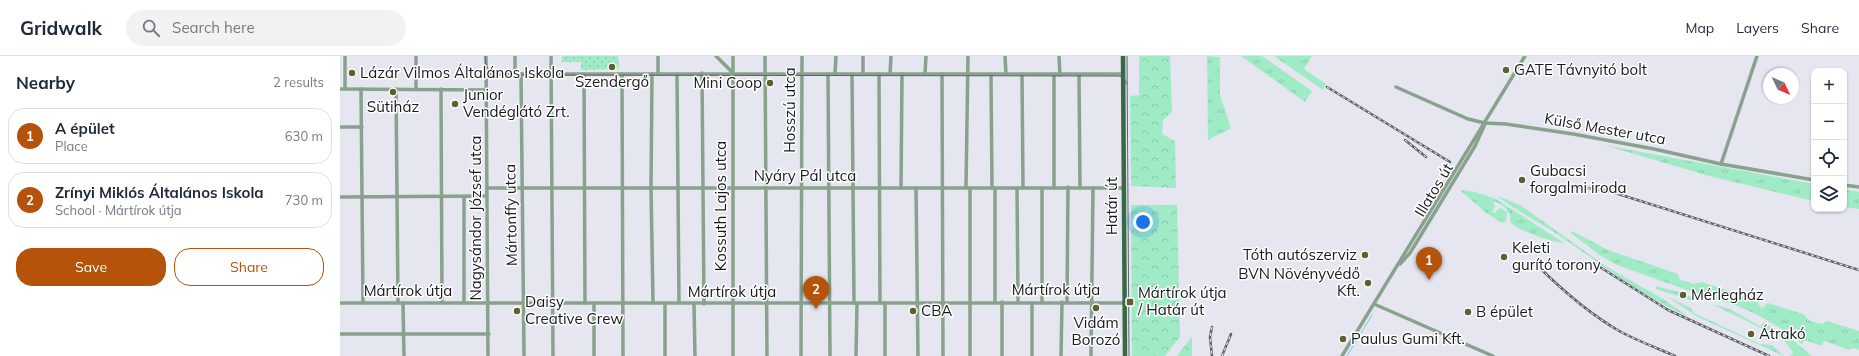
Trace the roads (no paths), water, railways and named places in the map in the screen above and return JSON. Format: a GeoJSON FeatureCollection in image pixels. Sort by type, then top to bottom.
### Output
{"type":"FeatureCollection","features":[{"type":"Feature","properties":{"kind":"main road","name":"Határ út"},"geometry":{"type":"LineString","coordinates":[[1123,56],[1125,356]]}},
{"type":"Feature","properties":{"kind":"street"},"geometry":{"type":"LineString","coordinates":[[345,56],[345,89]]}},
{"type":"Feature","properties":{"kind":"street"},"geometry":{"type":"LineString","coordinates":[[416,56],[416,89]]}},
{"type":"Feature","properties":{"kind":"street","name":"Nagysándor József utca"},"geometry":{"type":"LineString","coordinates":[[486,56],[488,356]]}},
{"type":"Feature","properties":{"kind":"street"},"geometry":{"type":"LineString","coordinates":[[515,56],[515,74]]}},
{"type":"Feature","properties":{"kind":"street"},"geometry":{"type":"LineString","coordinates":[[551,56],[553,356]]}},
{"type":"Feature","properties":{"kind":"street"},"geometry":{"type":"LineString","coordinates":[[658,56],[658,74]]}},
{"type":"Feature","properties":{"kind":"street"},"geometry":{"type":"LineString","coordinates":[[716,56],[733,74]]}},
{"type":"Feature","properties":{"kind":"street","name":"Kossuth Lajos utca"},"geometry":{"type":"LineString","coordinates":[[733,56],[733,356]]}},
{"type":"Feature","properties":{"kind":"street"},"geometry":{"type":"LineString","coordinates":[[764,56],[767,356]]}},
{"type":"Feature","properties":{"kind":"street","name":"Hosszú utca"},"geometry":{"type":"LineString","coordinates":[[800,356],[802,56]]}},
{"type":"Feature","properties":{"kind":"street"},"geometry":{"type":"LineString","coordinates":[[835,74],[836,56]]}},
{"type":"Feature","properties":{"kind":"street"},"geometry":{"type":"LineString","coordinates":[[863,56],[863,74]]}},
{"type":"Feature","properties":{"kind":"street"},"geometry":{"type":"LineString","coordinates":[[890,74],[891,56]]}},
{"type":"Feature","properties":{"kind":"street"},"geometry":{"type":"LineString","coordinates":[[925,74],[926,56]]}},
{"type":"Feature","properties":{"kind":"street"},"geometry":{"type":"LineString","coordinates":[[968,56],[970,356]]}},
{"type":"Feature","properties":{"kind":"street"},"geometry":{"type":"LineString","coordinates":[[1005,56],[1006,74]]}},
{"type":"Feature","properties":{"kind":"street"},"geometry":{"type":"LineString","coordinates":[[1059,56],[1060,75]]}},
{"type":"Feature","properties":{"kind":"street","name":"Illatos út"},"geometry":{"type":"LineString","coordinates":[[1342,356],[1525,56]]}},
{"type":"Feature","properties":{"kind":"street"},"geometry":{"type":"LineString","coordinates":[[1721,164],[1757,56]]}},
{"type":"Feature","properties":{"kind":"street"},"geometry":{"type":"LineString","coordinates":[[486,74],[1123,74]]}},
{"type":"Feature","properties":{"kind":"street","name":"Mártonffy utca"},"geometry":{"type":"LineString","coordinates":[[522,74],[524,356]]}},
{"type":"Feature","properties":{"kind":"street"},"geometry":{"type":"LineString","coordinates":[[584,74],[585,302]]}},
{"type":"Feature","properties":{"kind":"street"},"geometry":{"type":"LineString","coordinates":[[622,74],[623,356]]}},
{"type":"Feature","properties":{"kind":"street"},"geometry":{"type":"LineString","coordinates":[[652,74],[651,188],[653,303]]}},
{"type":"Feature","properties":{"kind":"street"},"geometry":{"type":"LineString","coordinates":[[677,74],[679,303]]}},
{"type":"Feature","properties":{"kind":"street"},"geometry":{"type":"LineString","coordinates":[[702,74],[704,304]]}},
{"type":"Feature","properties":{"kind":"street"},"geometry":{"type":"LineString","coordinates":[[828,74],[830,356]]}},
{"type":"Feature","properties":{"kind":"street"},"geometry":{"type":"LineString","coordinates":[[852,74],[856,356]]}},
{"type":"Feature","properties":{"kind":"street"},"geometry":{"type":"LineString","coordinates":[[879,74],[880,303]]}},
{"type":"Feature","properties":{"kind":"street"},"geometry":{"type":"LineString","coordinates":[[901,188],[902,74]]}},
{"type":"Feature","properties":{"kind":"street"},"geometry":{"type":"LineString","coordinates":[[942,74],[941,188],[943,356]]}},
{"type":"Feature","properties":{"kind":"street"},"geometry":{"type":"LineString","coordinates":[[991,74],[995,302]]}},
{"type":"Feature","properties":{"kind":"street"},"geometry":{"type":"LineString","coordinates":[[1022,75],[1023,188]]}},
{"type":"Feature","properties":{"kind":"street"},"geometry":{"type":"LineString","coordinates":[[1054,75],[1054,188]]}},
{"type":"Feature","properties":{"kind":"street"},"geometry":{"type":"LineString","coordinates":[[1079,75],[1080,187]]}},
{"type":"Feature","properties":{"kind":"street","name":"Külső Mester utca"},"geometry":{"type":"LineString","coordinates":[[1396,87],[1468,119],[1485,123],[1506,124],[1573,134],[1654,149],[1721,164],[1811,179]]}},
{"type":"Feature","properties":{"kind":"street"},"geometry":{"type":"LineString","coordinates":[[340,89],[486,90]]}},
{"type":"Feature","properties":{"kind":"street"},"geometry":{"type":"LineString","coordinates":[[361,89],[363,303]]}},
{"type":"Feature","properties":{"kind":"street"},"geometry":{"type":"LineString","coordinates":[[396,89],[398,303]]}},
{"type":"Feature","properties":{"kind":"street"},"geometry":{"type":"LineString","coordinates":[[441,89],[442,303]]}},
{"type":"Feature","properties":{"kind":"street"},"geometry":{"type":"LineString","coordinates":[[340,127],[362,127]]}},
{"type":"Feature","properties":{"kind":"street"},"geometry":{"type":"LineString","coordinates":[[1847,185],[1859,187]]}},
{"type":"Feature","properties":{"kind":"street","name":"Nyáry Pál utca"},"geometry":{"type":"LineString","coordinates":[[487,188],[1124,188]]}},
{"type":"Feature","properties":{"kind":"street"},"geometry":{"type":"LineString","coordinates":[[916,188],[918,356]]}},
{"type":"Feature","properties":{"kind":"street"},"geometry":{"type":"LineString","coordinates":[[1017,188],[1018,302]]}},
{"type":"Feature","properties":{"kind":"street"},"geometry":{"type":"LineString","coordinates":[[1042,188],[1042,303]]}},
{"type":"Feature","properties":{"kind":"street"},"geometry":{"type":"LineString","coordinates":[[1067,302],[1068,188]]}},
{"type":"Feature","properties":{"kind":"street"},"geometry":{"type":"LineString","coordinates":[[1091,356],[1092,188]]}},
{"type":"Feature","properties":{"kind":"street"},"geometry":{"type":"LineString","coordinates":[[340,197],[487,196]]}},
{"type":"Feature","properties":{"kind":"street"},"geometry":{"type":"LineString","coordinates":[[464,197],[464,303]]}},
{"type":"Feature","properties":{"kind":"street"},"geometry":{"type":"LineString","coordinates":[[1002,302],[1002,356]]}},
{"type":"Feature","properties":{"kind":"street"},"geometry":{"type":"LineString","coordinates":[[1061,356],[1062,302]]}},
{"type":"Feature","properties":{"kind":"street","name":"Mártírok útja"},"geometry":{"type":"LineString","coordinates":[[340,303],[1124,303]]}},
{"type":"Feature","properties":{"kind":"street"},"geometry":{"type":"LineString","coordinates":[[403,303],[404,356]]}},
{"type":"Feature","properties":{"kind":"street"},"geometry":{"type":"LineString","coordinates":[[594,303],[594,356]]}},
{"type":"Feature","properties":{"kind":"street"},"geometry":{"type":"LineString","coordinates":[[885,303],[885,356]]}},
{"type":"Feature","properties":{"kind":"street"},"geometry":{"type":"LineString","coordinates":[[1032,303],[1032,356]]}},
{"type":"Feature","properties":{"kind":"street"},"geometry":{"type":"LineString","coordinates":[[665,304],[665,356]]}},
{"type":"Feature","properties":{"kind":"street"},"geometry":{"type":"LineString","coordinates":[[694,304],[695,356]]}},
{"type":"Feature","properties":{"kind":"street"},"geometry":{"type":"LineString","coordinates":[[1374,304],[1493,356]]}},
{"type":"Feature","properties":{"kind":"street"},"geometry":{"type":"LineString","coordinates":[[340,334],[489,334]]}},
{"type":"Feature","properties":{"kind":"waterway"},"geometry":{"type":"LineString","coordinates":[[1347,356],[1372,315]]}},
{"type":"Feature","properties":{"kind":"tram line"},"geometry":{"type":"LineString","coordinates":[[485,56],[486,63],[490,71],[499,75],[1118,76],[1123,77],[1127,84]]}},
{"type":"Feature","properties":{"kind":"tram line"},"geometry":{"type":"LineString","coordinates":[[1127,56],[1129,356]]}},
{"type":"Feature","properties":{"kind":"railway"},"geometry":{"type":"LineString","coordinates":[[1327,87],[1450,162]]}},
{"type":"Feature","properties":{"kind":"railway"},"geometry":{"type":"LineString","coordinates":[[1405,140],[1426,157]]}},
{"type":"Feature","properties":{"kind":"railway"},"geometry":{"type":"LineString","coordinates":[[1545,186],[1588,188],[1612,192],[1859,270]]}},
{"type":"Feature","properties":{"kind":"railway"},"geometry":{"type":"LineString","coordinates":[[1592,262],[1668,310],[1769,356]]}},
{"type":"Feature","properties":{"kind":"railway"},"geometry":{"type":"LineString","coordinates":[[1537,265],[1576,301],[1609,325],[1621,332],[1675,356]]}},
{"type":"Feature","properties":{"kind":"railway"},"geometry":{"type":"LineString","coordinates":[[1212,327],[1210,337],[1212,356]]}},
{"type":"Feature","properties":{"kind":"railway"},"geometry":{"type":"LineString","coordinates":[[1222,356],[1231,334]]}},
{"type":"Feature","properties":{"kind":"place","name":"Szendergő"},"geometry":{"type":"Point","coordinates":[612,67]}},
{"type":"Feature","properties":{"kind":"place","name":"GATE Távnyitó bolt"},"geometry":{"type":"Point","coordinates":[1506,70]}},
{"type":"Feature","properties":{"kind":"place","name":"Lázár Vilmos Általános Iskola"},"geometry":{"type":"Point","coordinates":[352,73]}},
{"type":"Feature","properties":{"kind":"place","name":"Mini Coop"},"geometry":{"type":"Point","coordinates":[770,83]}},
{"type":"Feature","properties":{"kind":"place","name":"Sütiház"},"geometry":{"type":"Point","coordinates":[393,92]}},
{"type":"Feature","properties":{"kind":"place","name":"Junior Vendéglátó Zrt."},"geometry":{"type":"Point","coordinates":[455,104]}},
{"type":"Feature","properties":{"kind":"place","name":"Gubacsi forgalmi iroda"},"geometry":{"type":"Point","coordinates":[1522,180]}},
{"type":"Feature","properties":{"kind":"place","name":"Tóth autószerviz"},"geometry":{"type":"Point","coordinates":[1365,255]}},
{"type":"Feature","properties":{"kind":"place","name":"Keleti gurító torony"},"geometry":{"type":"Point","coordinates":[1504,257]}},
{"type":"Feature","properties":{"kind":"place","name":"A épület"},"geometry":{"type":"Point","coordinates":[1429,280]}},
{"type":"Feature","properties":{"kind":"place","name":"BVN Növényvédő Kft."},"geometry":{"type":"Point","coordinates":[1368,283]}},
{"type":"Feature","properties":{"kind":"place","name":"Mérlegház"},"geometry":{"type":"Point","coordinates":[1683,295]}},
{"type":"Feature","properties":{"kind":"place","name":"Mártírok útja / Határ út"},"geometry":{"type":"Point","coordinates":[1130,302]}},
{"type":"Feature","properties":{"kind":"place","name":"Vidám Borozó"},"geometry":{"type":"Point","coordinates":[1096,308]}},
{"type":"Feature","properties":{"kind":"place","name":"Zrínyi Miklós Általános Iskola"},"geometry":{"type":"Point","coordinates":[816,309]}},
{"type":"Feature","properties":{"kind":"place","name":"Daisy Creative Crew"},"geometry":{"type":"Point","coordinates":[517,311]}},
{"type":"Feature","properties":{"kind":"place","name":"CBA"},"geometry":{"type":"Point","coordinates":[913,311]}},
{"type":"Feature","properties":{"kind":"place","name":"B épület"},"geometry":{"type":"Point","coordinates":[1468,312]}},
{"type":"Feature","properties":{"kind":"place","name":"Átrakó"},"geometry":{"type":"Point","coordinates":[1751,334]}},
{"type":"Feature","properties":{"kind":"place","name":"Paulus Gumi Kft."},"geometry":{"type":"Point","coordinates":[1343,339]}}]}
